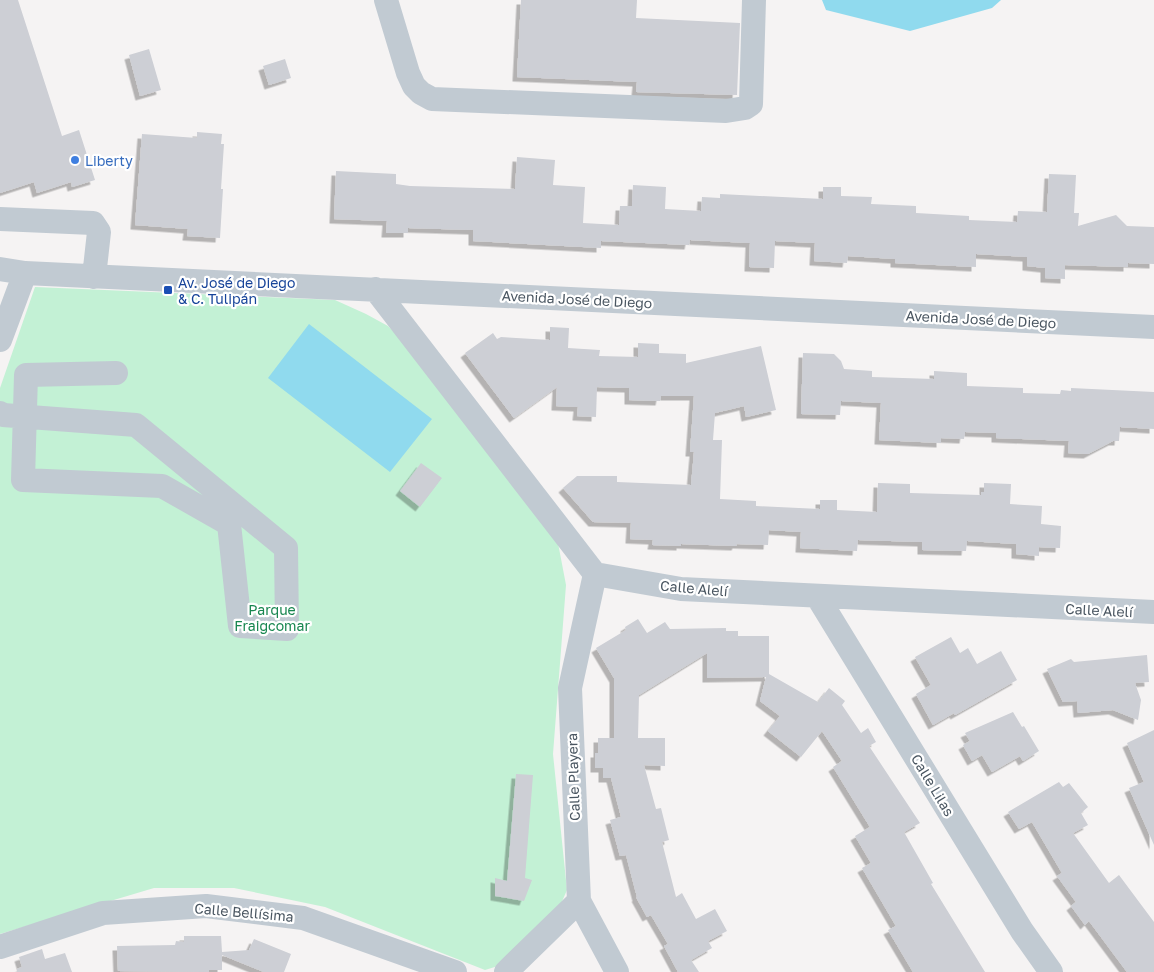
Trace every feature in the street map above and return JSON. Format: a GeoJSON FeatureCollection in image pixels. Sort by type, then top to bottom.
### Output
{"type":"FeatureCollection","features":[{"type":"Feature","properties":{"kind":"street"},"geometry":{"type":"LineString","coordinates":[[386,0],[408,73],[414,86],[421,93],[432,99],[726,110],[745,108],[751,104],[754,0]]}},
{"type":"Feature","properties":{"kind":"street"},"geometry":{"type":"LineString","coordinates":[[0,219],[93,223],[100,232],[94,277]]}},
{"type":"Feature","properties":{"kind":"street","name":"Avenida José de Diego"},"geometry":{"type":"LineString","coordinates":[[0,269],[25,273],[94,277],[1154,327]]}},
{"type":"Feature","properties":{"kind":"street"},"geometry":{"type":"LineString","coordinates":[[0,340],[25,273]]}},
{"type":"Feature","properties":{"kind":"street"},"geometry":{"type":"LineString","coordinates":[[375,290],[595,574]]}},
{"type":"Feature","properties":{"kind":"street"},"geometry":{"type":"LineString","coordinates":[[0,414],[4,415],[24,416],[136,425],[286,548],[286,629],[240,626],[229,524],[162,486],[22,480],[24,416],[26,376],[116,373]]}},
{"type":"Feature","properties":{"kind":"street","name":"Calle Alelí"},"geometry":{"type":"LineString","coordinates":[[595,574],[681,589],[1154,612]]}},
{"type":"Feature","properties":{"kind":"street","name":"Calle Playera"},"geometry":{"type":"LineString","coordinates":[[595,574],[570,688],[578,901],[617,972]]}},
{"type":"Feature","properties":{"kind":"street","name":"Calle Lilas"},"geometry":{"type":"LineString","coordinates":[[817,596],[1022,931],[1050,972]]}},
{"type":"Feature","properties":{"kind":"street"},"geometry":{"type":"LineString","coordinates":[[506,972],[578,901]]}},
{"type":"Feature","properties":{"kind":"street","name":"Calle Bellísima"},"geometry":{"type":"LineString","coordinates":[[0,947],[103,913],[206,906],[303,918],[455,972]]}},
{"type":"Feature","properties":{"kind":"green space","name":"Parque Fraigcomar"},"geometry":{"type":"Polygon","coordinates":[[[35,287],[335,300],[366,314],[388,326],[409,347],[558,543],[566,585],[553,754],[567,890],[560,906],[498,966],[485,970],[325,907],[234,888],[154,888],[0,934],[0,388],[35,287]]]}},
{"type":"Feature","properties":{"kind":"water"},"geometry":{"type":"Polygon","coordinates":[[[822,0],[1001,0],[992,8],[910,31],[826,10],[822,0]]]}},
{"type":"Feature","properties":{"kind":"water"},"geometry":{"type":"Polygon","coordinates":[[[309,324],[432,419],[390,472],[268,378],[309,324]]]}},
{"type":"Feature","properties":{"kind":"building"},"geometry":{"type":"Polygon","coordinates":[[[0,0],[18,0],[62,136],[79,130],[95,180],[72,187],[71,182],[37,193],[34,182],[0,193],[0,0]]]}},
{"type":"Feature","properties":{"kind":"building"},"geometry":{"type":"Polygon","coordinates":[[[521,0],[637,0],[636,18],[740,23],[737,95],[636,92],[637,82],[517,77],[521,0]]]}},
{"type":"Feature","properties":{"kind":"building"},"geometry":{"type":"Polygon","coordinates":[[[149,49],[161,90],[140,96],[129,55],[149,49]]]}},
{"type":"Feature","properties":{"kind":"building"},"geometry":{"type":"Polygon","coordinates":[[[285,59],[291,78],[269,85],[263,66],[285,59]]]}},
{"type":"Feature","properties":{"kind":"building"},"geometry":{"type":"Polygon","coordinates":[[[197,132],[222,134],[221,144],[224,144],[220,238],[187,236],[188,229],[135,225],[142,134],[197,138],[197,132]]]}},
{"type":"Feature","properties":{"kind":"building"},"geometry":{"type":"Polygon","coordinates":[[[517,157],[555,160],[553,185],[585,187],[583,223],[619,225],[620,206],[632,206],[633,185],[666,187],[665,209],[701,211],[702,197],[720,198],[720,194],[823,199],[823,187],[841,187],[841,196],[872,197],[871,204],[916,206],[916,213],[969,216],[969,220],[1017,222],[1018,211],[1047,212],[1049,174],[1076,175],[1074,213],[1079,213],[1078,226],[1116,215],[1127,226],[1154,227],[1154,264],[1128,263],[1128,267],[1065,265],[1065,279],[1045,278],[1045,268],[1027,266],[1027,257],[976,254],[976,267],[895,263],[895,259],[848,256],[847,263],[814,261],[815,243],[775,241],[774,268],[749,267],[750,243],[690,240],[689,245],[601,241],[601,248],[473,241],[473,230],[408,228],[408,233],[386,233],[387,221],[334,219],[336,171],[396,174],[396,184],[410,186],[515,189],[517,157]]]}},
{"type":"Feature","properties":{"kind":"building"},"geometry":{"type":"Polygon","coordinates":[[[550,327],[569,328],[568,348],[600,350],[599,356],[638,357],[638,343],[659,344],[659,353],[686,354],[686,363],[761,346],[776,410],[746,417],[744,406],[715,413],[713,440],[722,440],[720,499],[756,501],[756,506],[820,509],[820,500],[837,500],[837,510],[877,512],[878,483],[910,484],[910,493],[981,495],[981,492],[984,492],[984,483],[1011,484],[1010,504],[1042,506],[1041,524],[1061,526],[1060,548],[1039,547],[1039,556],[1016,554],[1016,544],[967,541],[966,551],[922,550],[922,542],[858,540],[857,551],[800,548],[801,532],[769,530],[768,545],[652,545],[653,540],[630,539],[631,523],[593,522],[563,488],[577,476],[617,476],[617,482],[691,485],[694,452],[690,452],[694,396],[661,396],[660,401],[629,400],[629,388],[597,387],[596,417],[577,416],[578,407],[556,406],[557,387],[514,418],[465,353],[493,333],[497,339],[501,337],[550,340],[550,327]]]}},
{"type":"Feature","properties":{"kind":"building"},"geometry":{"type":"Polygon","coordinates":[[[803,353],[834,354],[841,361],[844,369],[872,371],[872,377],[934,379],[934,371],[967,373],[967,386],[1023,388],[1023,393],[1060,394],[1061,390],[1071,391],[1071,388],[1154,392],[1154,429],[1120,427],[1119,441],[1113,441],[1088,454],[1068,453],[1069,441],[996,438],[996,433],[965,432],[964,439],[941,438],[941,443],[879,440],[881,403],[841,401],[840,415],[801,414],[803,353]]]}},
{"type":"Feature","properties":{"kind":"building"},"geometry":{"type":"Polygon","coordinates":[[[421,463],[442,478],[420,507],[400,491],[421,463]]]}},
{"type":"Feature","properties":{"kind":"building"},"geometry":{"type":"Polygon","coordinates":[[[638,619],[647,633],[665,622],[670,629],[726,628],[726,631],[738,631],[738,636],[769,636],[769,674],[818,702],[829,688],[845,701],[842,705],[861,733],[868,728],[876,742],[869,746],[920,823],[904,832],[933,883],[931,884],[985,972],[913,972],[888,930],[896,926],[862,868],[871,863],[855,836],[870,827],[833,767],[842,761],[822,731],[801,757],[768,731],[780,716],[760,701],[766,677],[707,678],[707,653],[639,695],[638,738],[665,738],[665,766],[644,765],[656,809],[661,808],[669,840],[662,842],[676,897],[682,893],[696,919],[715,909],[727,931],[708,941],[712,948],[691,960],[699,972],[678,972],[664,946],[668,944],[651,915],[647,917],[636,897],[626,855],[620,856],[610,820],[621,817],[611,778],[603,778],[603,768],[595,768],[598,738],[614,738],[614,678],[596,648],[626,630],[625,627],[638,619]]]}},
{"type":"Feature","properties":{"kind":"building"},"geometry":{"type":"Polygon","coordinates":[[[951,637],[960,653],[968,648],[977,664],[1001,651],[1017,680],[955,715],[954,713],[933,725],[916,694],[931,685],[915,657],[951,637]]]}},
{"type":"Feature","properties":{"kind":"building"},"geometry":{"type":"Polygon","coordinates":[[[1147,655],[1149,682],[1135,683],[1141,700],[1138,720],[1113,710],[1078,713],[1077,701],[1063,702],[1047,669],[1071,659],[1074,662],[1147,655]]]}},
{"type":"Feature","properties":{"kind":"building"},"geometry":{"type":"Polygon","coordinates":[[[1013,712],[1039,751],[1023,761],[1020,756],[992,772],[982,755],[972,761],[963,745],[970,741],[965,733],[1013,712]]]}},
{"type":"Feature","properties":{"kind":"building"},"geometry":{"type":"Polygon","coordinates":[[[1154,730],[1154,845],[1129,788],[1144,782],[1127,743],[1154,730]]]}},
{"type":"Feature","properties":{"kind":"building"},"geometry":{"type":"Polygon","coordinates":[[[516,774],[533,775],[525,878],[532,880],[524,901],[495,896],[495,878],[507,881],[516,774]]]}},
{"type":"Feature","properties":{"kind":"building"},"geometry":{"type":"Polygon","coordinates":[[[1059,782],[1063,787],[1069,783],[1088,807],[1081,813],[1088,825],[1073,833],[1109,883],[1119,875],[1154,922],[1154,972],[1127,972],[1089,921],[1085,925],[1071,906],[1076,902],[1057,876],[1062,873],[1032,822],[1019,829],[1008,812],[1059,782]]]}},
{"type":"Feature","properties":{"kind":"building"},"geometry":{"type":"Polygon","coordinates":[[[184,936],[221,936],[222,952],[249,950],[254,939],[291,954],[284,972],[264,972],[222,955],[222,970],[209,970],[209,972],[118,971],[117,946],[175,945],[176,941],[184,942],[184,936]]]}},
{"type":"Feature","properties":{"kind":"building"},"geometry":{"type":"Polygon","coordinates":[[[42,949],[45,959],[65,953],[72,972],[17,972],[17,969],[22,967],[19,957],[42,949]]]}},
{"type":"Feature","properties":{"kind":"place","name":"Liberty"},"geometry":{"type":"Point","coordinates":[75,160]}},
{"type":"Feature","properties":{"kind":"place","name":"Av. José de Diego & C. Tulipán"},"geometry":{"type":"Point","coordinates":[168,290]}}]}
